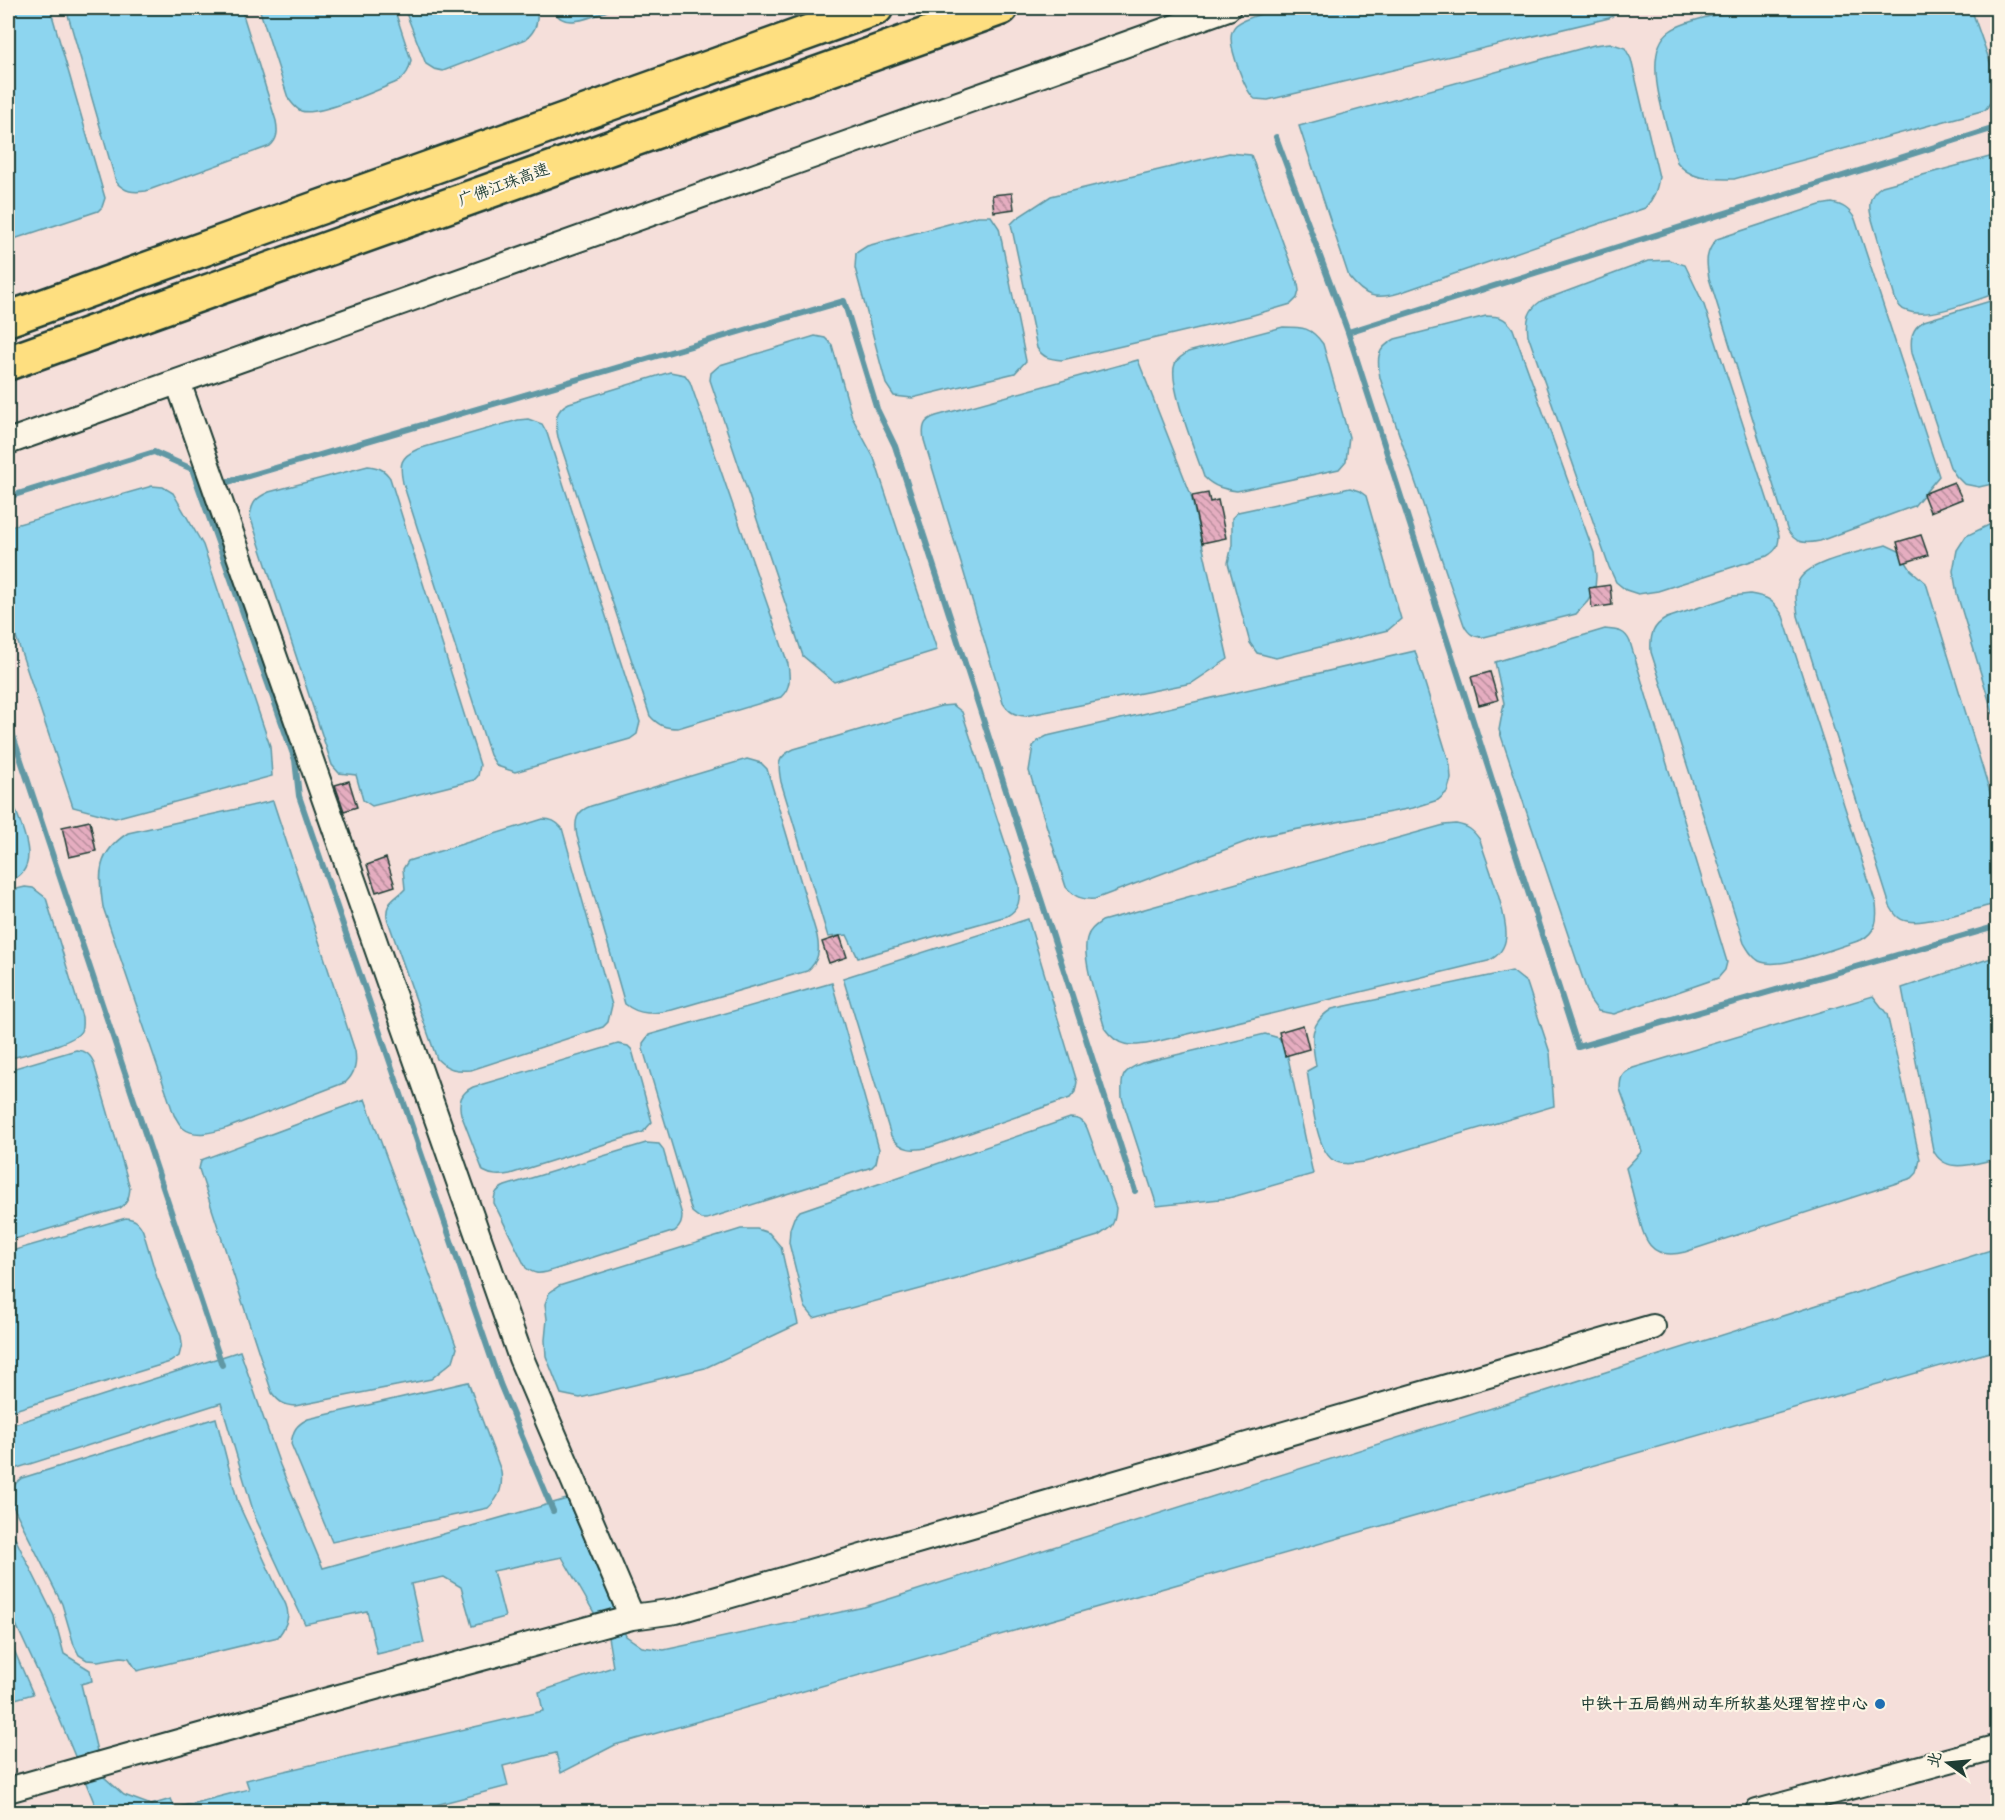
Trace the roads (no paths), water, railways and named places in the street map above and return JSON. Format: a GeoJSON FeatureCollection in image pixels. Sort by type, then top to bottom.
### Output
{"type":"FeatureCollection","features":[{"type":"Feature","properties":{"kind":"highway"},"geometry":{"type":"LineString","coordinates":[[8,319],[876,8]]}},
{"type":"Feature","properties":{"kind":"highway","name":"广佛江珠高速"},"geometry":{"type":"LineString","coordinates":[[8,363],[1001,8]]}},
{"type":"Feature","properties":{"kind":"street"},"geometry":{"type":"LineString","coordinates":[[8,442],[1228,8]]}},
{"type":"Feature","properties":{"kind":"street"},"geometry":{"type":"LineString","coordinates":[[178,382],[521,1358],[632,1617]]}},
{"type":"Feature","properties":{"kind":"street"},"geometry":{"type":"LineString","coordinates":[[8,1790],[632,1617],[676,1611],[1653,1327]]}},
{"type":"Feature","properties":{"kind":"street"},"geometry":{"type":"LineString","coordinates":[[1756,1812],[1998,1747]]}},
{"type":"Feature","properties":{"kind":"water"},"geometry":{"type":"Polygon","coordinates":[[[8,8],[50,8],[105,198],[98,211],[8,241],[8,8]]]}},
{"type":"Feature","properties":{"kind":"water"},"geometry":{"type":"Polygon","coordinates":[[[66,8],[241,8],[276,121],[275,141],[270,146],[146,191],[126,190],[116,182],[66,8]]]}},
{"type":"Feature","properties":{"kind":"water"},"geometry":{"type":"Polygon","coordinates":[[[259,8],[394,8],[411,60],[408,69],[399,81],[364,96],[321,110],[301,111],[288,98],[259,8]]]}},
{"type":"Feature","properties":{"kind":"water"},"geometry":{"type":"Polygon","coordinates":[[[404,8],[537,8],[537,17],[535,29],[526,39],[443,71],[426,64],[404,8]]]}},
{"type":"Feature","properties":{"kind":"water"},"geometry":{"type":"Polygon","coordinates":[[[553,8],[615,8],[572,21],[558,16],[553,8]]]}},
{"type":"Feature","properties":{"kind":"water"},"geometry":{"type":"Polygon","coordinates":[[[1281,8],[1621,8],[1609,18],[1268,100],[1255,99],[1239,71],[1233,52],[1232,32],[1236,25],[1245,20],[1281,8]]]}},
{"type":"Feature","properties":{"kind":"water"},"geometry":{"type":"Polygon","coordinates":[[[1745,8],[1971,8],[1996,79],[1994,96],[1985,110],[1734,179],[1710,179],[1695,176],[1677,162],[1658,94],[1656,57],[1661,42],[1670,31],[1677,27],[1706,17],[1745,8]]]}},
{"type":"Feature","properties":{"kind":"water"},"geometry":{"type":"Polygon","coordinates":[[[1610,43],[1625,48],[1631,59],[1659,177],[1655,194],[1645,208],[1399,293],[1383,296],[1371,295],[1355,284],[1349,277],[1299,126],[1594,45],[1610,43]]]}},
{"type":"Feature","properties":{"kind":"water"},"geometry":{"type":"Polygon","coordinates":[[[1229,153],[1251,155],[1298,284],[1297,298],[1291,304],[1250,316],[1062,360],[1044,356],[1037,348],[1011,224],[1051,196],[1229,153]]]}},
{"type":"Feature","properties":{"kind":"water"},"geometry":{"type":"Polygon","coordinates":[[[1997,155],[1997,293],[1940,311],[1917,313],[1903,309],[1895,298],[1871,216],[1872,196],[1882,186],[1997,155]]]}},
{"type":"Feature","properties":{"kind":"water"},"geometry":{"type":"Polygon","coordinates":[[[1832,203],[1845,208],[1855,219],[1939,476],[1914,506],[1820,541],[1801,542],[1793,538],[1787,529],[1709,278],[1707,257],[1717,239],[1832,203]]]}},
{"type":"Feature","properties":{"kind":"water"},"geometry":{"type":"Polygon","coordinates":[[[978,216],[991,216],[999,228],[1026,361],[1015,373],[912,398],[894,396],[886,384],[855,268],[856,253],[867,246],[978,216]]]}},
{"type":"Feature","properties":{"kind":"water"},"geometry":{"type":"Polygon","coordinates":[[[1669,260],[1685,265],[1704,305],[1779,539],[1776,548],[1767,556],[1658,591],[1638,594],[1626,590],[1616,582],[1609,567],[1528,335],[1527,325],[1531,312],[1541,301],[1648,261],[1669,260]]]}},
{"type":"Feature","properties":{"kind":"water"},"geometry":{"type":"Polygon","coordinates":[[[1997,299],[1997,483],[1979,487],[1964,484],[1950,467],[1912,353],[1911,339],[1916,327],[1924,321],[1997,299]]]}},
{"type":"Feature","properties":{"kind":"water"},"geometry":{"type":"Polygon","coordinates":[[[1486,316],[1501,318],[1513,329],[1594,553],[1596,576],[1595,589],[1576,614],[1477,637],[1472,635],[1464,625],[1380,378],[1378,360],[1384,346],[1395,339],[1486,316]]]}},
{"type":"Feature","properties":{"kind":"water"},"geometry":{"type":"Polygon","coordinates":[[[1283,327],[1306,329],[1323,344],[1349,437],[1346,461],[1339,469],[1237,491],[1219,487],[1204,477],[1175,387],[1175,364],[1188,352],[1283,327]]]}},
{"type":"Feature","properties":{"kind":"water"},"geometry":{"type":"Polygon","coordinates":[[[815,336],[825,338],[832,345],[852,417],[874,458],[937,650],[834,682],[803,656],[710,380],[711,373],[720,365],[815,336]]]}},
{"type":"Feature","properties":{"kind":"water"},"geometry":{"type":"Polygon","coordinates":[[[1138,360],[1191,495],[1228,659],[1192,683],[1025,716],[1015,714],[1003,703],[924,440],[924,425],[936,416],[1138,360]]]}},
{"type":"Feature","properties":{"kind":"water"},"geometry":{"type":"Polygon","coordinates":[[[670,372],[685,375],[690,382],[788,664],[789,678],[787,690],[781,697],[678,728],[662,726],[650,716],[558,437],[556,421],[558,413],[569,403],[670,372]]]}},
{"type":"Feature","properties":{"kind":"water"},"geometry":{"type":"Polygon","coordinates":[[[528,419],[542,424],[547,433],[640,722],[637,734],[630,739],[515,772],[497,766],[490,755],[403,483],[401,466],[404,458],[418,449],[528,419]]]}},
{"type":"Feature","properties":{"kind":"water"},"geometry":{"type":"Polygon","coordinates":[[[368,466],[380,469],[390,478],[480,765],[478,776],[474,780],[372,806],[363,800],[356,775],[339,773],[332,765],[250,516],[255,501],[269,492],[368,466]]]}},
{"type":"Feature","properties":{"kind":"water"},"geometry":{"type":"Polygon","coordinates":[[[152,486],[163,487],[173,493],[203,545],[270,746],[272,776],[115,818],[73,807],[8,613],[8,527],[152,486]]]}},
{"type":"Feature","properties":{"kind":"water"},"geometry":{"type":"Polygon","coordinates":[[[1350,488],[1366,496],[1401,619],[1388,630],[1276,658],[1257,653],[1250,643],[1228,563],[1232,545],[1232,518],[1238,512],[1350,488]]]}},
{"type":"Feature","properties":{"kind":"water"},"geometry":{"type":"Polygon","coordinates":[[[1998,521],[1997,727],[1957,594],[1953,571],[1957,550],[1966,536],[1998,521]]]}},
{"type":"Feature","properties":{"kind":"water"},"geometry":{"type":"Polygon","coordinates":[[[1886,545],[1899,551],[1911,570],[1926,583],[1997,815],[1997,902],[1937,919],[1915,922],[1901,919],[1890,906],[1798,616],[1796,591],[1803,575],[1811,569],[1836,558],[1886,545]]]}},
{"type":"Feature","properties":{"kind":"water"},"geometry":{"type":"Polygon","coordinates":[[[1750,594],[1770,600],[1783,616],[1877,910],[1873,930],[1861,940],[1809,957],[1780,963],[1759,961],[1744,943],[1651,652],[1653,632],[1658,624],[1667,618],[1733,596],[1750,594]]]}},
{"type":"Feature","properties":{"kind":"water"},"geometry":{"type":"Polygon","coordinates":[[[1605,629],[1623,633],[1630,642],[1727,962],[1725,970],[1718,978],[1614,1014],[1598,1011],[1590,1000],[1499,730],[1504,703],[1495,662],[1605,629]]]}},
{"type":"Feature","properties":{"kind":"water"},"geometry":{"type":"Polygon","coordinates":[[[1415,651],[1450,765],[1451,779],[1447,792],[1438,800],[1413,808],[1261,836],[1095,899],[1079,897],[1066,887],[1029,771],[1033,746],[1039,740],[1047,736],[1415,651]]]}},
{"type":"Feature","properties":{"kind":"water"},"geometry":{"type":"Polygon","coordinates":[[[953,705],[962,712],[1019,885],[1018,903],[1007,916],[858,958],[847,935],[828,937],[781,782],[779,771],[781,758],[794,749],[941,706],[953,705]]]}},
{"type":"Feature","properties":{"kind":"water"},"geometry":{"type":"Polygon","coordinates":[[[747,759],[761,763],[767,769],[817,936],[816,959],[807,971],[672,1010],[653,1013],[636,1011],[625,1004],[577,836],[577,817],[591,806],[747,759]]]}},
{"type":"Feature","properties":{"kind":"water"},"geometry":{"type":"Polygon","coordinates":[[[8,791],[23,828],[28,855],[26,866],[20,875],[8,881],[8,791]]]}},
{"type":"Feature","properties":{"kind":"water"},"geometry":{"type":"Polygon","coordinates":[[[273,801],[355,1051],[355,1068],[346,1082],[227,1128],[193,1133],[182,1127],[174,1115],[103,907],[100,884],[102,865],[110,848],[128,833],[273,801]]]}},
{"type":"Feature","properties":{"kind":"water"},"geometry":{"type":"Polygon","coordinates":[[[543,819],[553,821],[562,828],[612,1005],[608,1022],[603,1027],[471,1070],[449,1068],[437,1059],[387,918],[389,904],[405,889],[403,869],[408,861],[543,819]]]}},
{"type":"Feature","properties":{"kind":"water"},"geometry":{"type":"Polygon","coordinates":[[[1456,824],[1470,829],[1480,840],[1500,902],[1506,936],[1501,951],[1492,959],[1151,1043],[1125,1044],[1115,1039],[1105,1029],[1086,958],[1089,933],[1102,921],[1444,825],[1456,824]]]}},
{"type":"Feature","properties":{"kind":"water"},"geometry":{"type":"Polygon","coordinates":[[[25,887],[33,888],[46,898],[82,1017],[82,1026],[81,1031],[69,1040],[8,1059],[8,891],[25,887]]]}},
{"type":"Feature","properties":{"kind":"water"},"geometry":{"type":"Polygon","coordinates":[[[1028,919],[1077,1082],[1075,1092],[1070,1098],[930,1147],[908,1149],[899,1145],[891,1136],[843,978],[1028,919]]]}},
{"type":"Feature","properties":{"kind":"water"},"geometry":{"type":"Polygon","coordinates":[[[1997,956],[1997,1159],[1970,1165],[1953,1165],[1945,1163],[1933,1150],[1902,988],[1997,956]]]}},
{"type":"Feature","properties":{"kind":"water"},"geometry":{"type":"Polygon","coordinates":[[[1512,971],[1527,983],[1550,1053],[1554,1106],[1365,1162],[1344,1164],[1333,1160],[1327,1154],[1318,1133],[1307,1071],[1316,1066],[1313,1034],[1318,1021],[1332,1009],[1512,971]]]}},
{"type":"Feature","properties":{"kind":"water"},"geometry":{"type":"Polygon","coordinates":[[[832,983],[879,1149],[876,1163],[872,1167],[701,1219],[692,1212],[643,1043],[649,1035],[832,983]]]}},
{"type":"Feature","properties":{"kind":"water"},"geometry":{"type":"Polygon","coordinates":[[[1873,996],[1887,1014],[1920,1159],[1917,1173],[1912,1178],[1685,1252],[1663,1253],[1650,1245],[1642,1230],[1626,1168],[1642,1151],[1620,1089],[1621,1078],[1624,1074],[1633,1068],[1873,996]]]}},
{"type":"Feature","properties":{"kind":"water"},"geometry":{"type":"Polygon","coordinates":[[[1265,1034],[1279,1038],[1286,1048],[1313,1174],[1229,1198],[1157,1206],[1122,1098],[1122,1080],[1126,1072],[1142,1063],[1265,1034]]]}},
{"type":"Feature","properties":{"kind":"water"},"geometry":{"type":"Polygon","coordinates":[[[618,1044],[628,1046],[632,1050],[652,1122],[643,1132],[510,1174],[496,1175],[483,1171],[461,1114],[460,1101],[466,1092],[473,1087],[618,1044]]]}},
{"type":"Feature","properties":{"kind":"water"},"geometry":{"type":"Polygon","coordinates":[[[76,1050],[86,1053],[93,1061],[130,1188],[128,1200],[120,1208],[8,1241],[8,1070],[76,1050]]]}},
{"type":"Feature","properties":{"kind":"water"},"geometry":{"type":"Polygon","coordinates":[[[365,1099],[457,1348],[453,1361],[431,1379],[295,1406],[287,1405],[279,1401],[272,1393],[199,1169],[201,1160],[365,1099]]]}},
{"type":"Feature","properties":{"kind":"water"},"geometry":{"type":"Polygon","coordinates":[[[1070,1118],[1080,1120],[1087,1128],[1116,1208],[1114,1222],[1107,1230],[1098,1236],[957,1279],[814,1318],[805,1307],[789,1243],[790,1229],[794,1218],[800,1211],[1070,1118]]]}},
{"type":"Feature","properties":{"kind":"water"},"geometry":{"type":"Polygon","coordinates":[[[646,1143],[659,1144],[663,1149],[682,1215],[681,1224],[677,1229],[547,1272],[536,1273],[526,1268],[494,1203],[498,1191],[505,1186],[646,1143]]]}},
{"type":"Feature","properties":{"kind":"water"},"geometry":{"type":"Polygon","coordinates":[[[126,1218],[140,1225],[143,1231],[157,1278],[181,1336],[179,1356],[170,1362],[8,1412],[8,1252],[126,1218]]]}},
{"type":"Feature","properties":{"kind":"water"},"geometry":{"type":"Polygon","coordinates":[[[741,1229],[757,1229],[769,1233],[781,1247],[798,1324],[705,1368],[580,1398],[561,1394],[546,1356],[545,1304],[549,1293],[559,1286],[741,1229]]]}},
{"type":"Feature","properties":{"kind":"water"},"geometry":{"type":"Polygon","coordinates":[[[1997,1248],[1997,1350],[615,1745],[561,1773],[556,1753],[503,1766],[508,1786],[409,1812],[98,1812],[60,1720],[8,1607],[8,1524],[54,1616],[64,1654],[90,1670],[92,1681],[81,1684],[103,1776],[124,1795],[151,1805],[171,1799],[175,1808],[249,1789],[246,1780],[543,1711],[539,1692],[613,1667],[608,1637],[562,1557],[493,1571],[505,1617],[472,1626],[461,1587],[444,1577],[411,1584],[424,1643],[377,1654],[367,1611],[305,1624],[255,1517],[221,1403],[14,1469],[8,1494],[8,1426],[240,1351],[280,1465],[323,1568],[567,1499],[626,1636],[642,1647],[664,1650],[864,1607],[1997,1248]]]}},
{"type":"Feature","properties":{"kind":"water"},"geometry":{"type":"Polygon","coordinates":[[[468,1382],[501,1471],[500,1491],[492,1504],[488,1508],[332,1542],[291,1444],[298,1426],[308,1419],[468,1382]]]}},
{"type":"Feature","properties":{"kind":"water"},"geometry":{"type":"Polygon","coordinates":[[[216,1418],[238,1503],[286,1604],[288,1615],[285,1625],[278,1637],[137,1671],[129,1658],[87,1660],[79,1655],[74,1645],[62,1604],[11,1502],[14,1486],[22,1478],[216,1418]]]}},
{"type":"Feature","properties":{"kind":"water"},"geometry":{"type":"Polygon","coordinates":[[[8,1636],[33,1694],[8,1701],[8,1636]]]}},
{"type":"Feature","properties":{"kind":"waterway"},"geometry":{"type":"LineString","coordinates":[[1348,332],[1998,127]]}},
{"type":"Feature","properties":{"kind":"waterway"},"geometry":{"type":"LineString","coordinates":[[1276,137],[1348,332],[1578,1047],[1998,926]]}},
{"type":"Feature","properties":{"kind":"waterway"},"geometry":{"type":"LineString","coordinates":[[221,484],[844,301],[877,409],[895,446],[1135,1191]]}},
{"type":"Feature","properties":{"kind":"waterway"},"geometry":{"type":"LineString","coordinates":[[8,497],[154,452],[192,469],[295,760],[299,796],[500,1384],[553,1511]]}},
{"type":"Feature","properties":{"kind":"waterway"},"geometry":{"type":"LineString","coordinates":[[8,721],[222,1365]]}},
{"type":"Feature","properties":{"kind":"place","name":"中铁十五局鹤州动车所软基处理智控中心"},"geometry":{"type":"Point","coordinates":[1880,1704]}}]}
